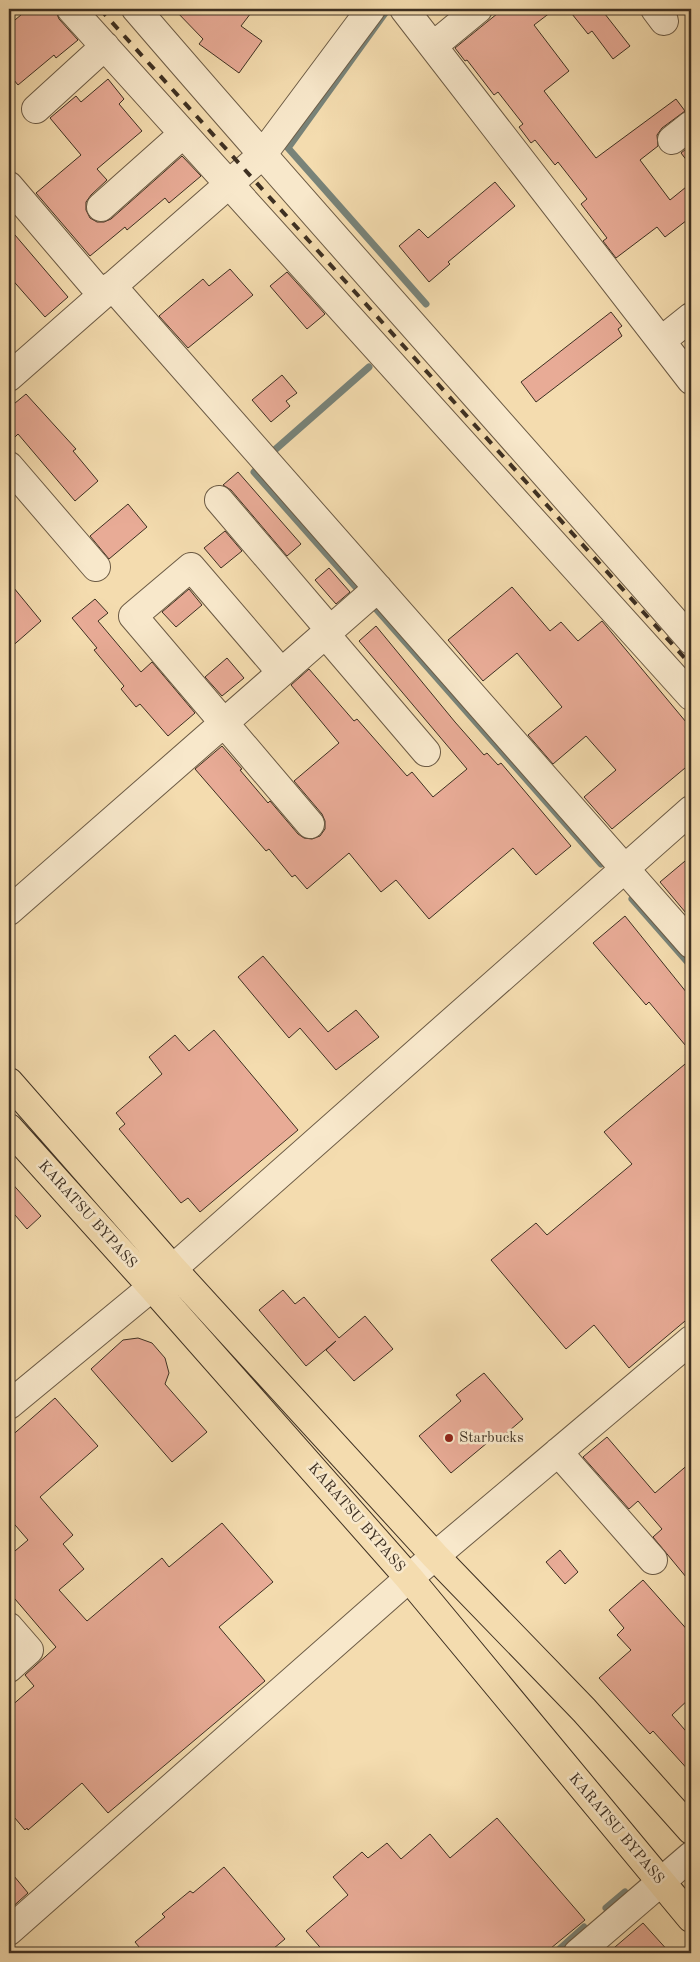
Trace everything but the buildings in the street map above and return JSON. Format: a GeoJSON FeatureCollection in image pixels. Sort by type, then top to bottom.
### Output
{"type":"FeatureCollection","features":[{"type":"Feature","properties":{"kind":"highway","name":"KARATSU BYPASS"},"geometry":{"type":"LineString","coordinates":[[9,1082],[172,1268],[436,1556],[584,1710],[691,1830]]}},
{"type":"Feature","properties":{"kind":"highway","name":"KARATSU BYPASS"},"geometry":{"type":"LineString","coordinates":[[9,1128],[409,1578],[691,1918]]}},
{"type":"Feature","properties":{"kind":"street"},"geometry":{"type":"LineString","coordinates":[[71,9],[691,696]]}},
{"type":"Feature","properties":{"kind":"street"},"geometry":{"type":"LineString","coordinates":[[136,9],[262,155],[548,476],[691,640]]}},
{"type":"Feature","properties":{"kind":"street"},"geometry":{"type":"LineString","coordinates":[[9,377],[262,155],[371,9]]}},
{"type":"Feature","properties":{"kind":"street"},"geometry":{"type":"LineString","coordinates":[[404,9],[691,380]]}},
{"type":"Feature","properties":{"kind":"street"},"geometry":{"type":"LineString","coordinates":[[433,46],[478,9]]}},
{"type":"Feature","properties":{"kind":"street"},"geometry":{"type":"LineString","coordinates":[[36,110],[105,46]]}},
{"type":"Feature","properties":{"kind":"street"},"geometry":{"type":"LineString","coordinates":[[101,207],[183,134]]}},
{"type":"Feature","properties":{"kind":"street"},"geometry":{"type":"LineString","coordinates":[[9,186],[264,459],[369,595],[625,868],[691,944]]}},
{"type":"Feature","properties":{"kind":"street"},"geometry":{"type":"LineString","coordinates":[[661,342],[691,317]]}},
{"type":"Feature","properties":{"kind":"street"},"geometry":{"type":"LineString","coordinates":[[9,466],[96,567]]}},
{"type":"Feature","properties":{"kind":"street"},"geometry":{"type":"LineString","coordinates":[[219,500],[324,623],[332,642],[426,752]]}},
{"type":"Feature","properties":{"kind":"street"},"geometry":{"type":"LineString","coordinates":[[281,672],[192,567],[133,616],[310,824]]}},
{"type":"Feature","properties":{"kind":"street"},"geometry":{"type":"LineString","coordinates":[[9,911],[369,595]]}},
{"type":"Feature","properties":{"kind":"street"},"geometry":{"type":"LineString","coordinates":[[9,1405],[152,1287],[691,810]]}},
{"type":"Feature","properties":{"kind":"street"},"geometry":{"type":"LineString","coordinates":[[9,1932],[409,1578],[691,1340]]}},
{"type":"Feature","properties":{"kind":"street"},"geometry":{"type":"LineString","coordinates":[[558,1452],[653,1560]]}},
{"type":"Feature","properties":{"kind":"street"},"geometry":{"type":"LineString","coordinates":[[9,1627],[29,1650],[9,1668]]}},
{"type":"Feature","properties":{"kind":"street"},"geometry":{"type":"LineString","coordinates":[[578,1953],[691,1856]]}},
{"type":"Feature","properties":{"kind":"waterway"},"geometry":{"type":"LineString","coordinates":[[388,9],[288,148],[426,304]]}},
{"type":"Feature","properties":{"kind":"waterway"},"geometry":{"type":"LineString","coordinates":[[269,455],[369,367]]}},
{"type":"Feature","properties":{"kind":"waterway"},"geometry":{"type":"LineString","coordinates":[[262,463],[254,472],[362,594]]}},
{"type":"Feature","properties":{"kind":"waterway"},"geometry":{"type":"LineString","coordinates":[[370,602],[601,864]]}},
{"type":"Feature","properties":{"kind":"waterway"},"geometry":{"type":"LineString","coordinates":[[632,899],[691,966]]}},
{"type":"Feature","properties":{"kind":"waterway"},"geometry":{"type":"LineString","coordinates":[[606,1908],[625,1892]]}},
{"type":"Feature","properties":{"kind":"waterway"},"geometry":{"type":"LineString","coordinates":[[555,1953],[584,1927]]}},
{"type":"Feature","properties":{"kind":"railway"},"geometry":{"type":"LineString","coordinates":[[100,9],[691,665]]}},
{"type":"Feature","properties":{"kind":"place","name":"Starbucks"},"geometry":{"type":"Point","coordinates":[449,1438]}}]}
